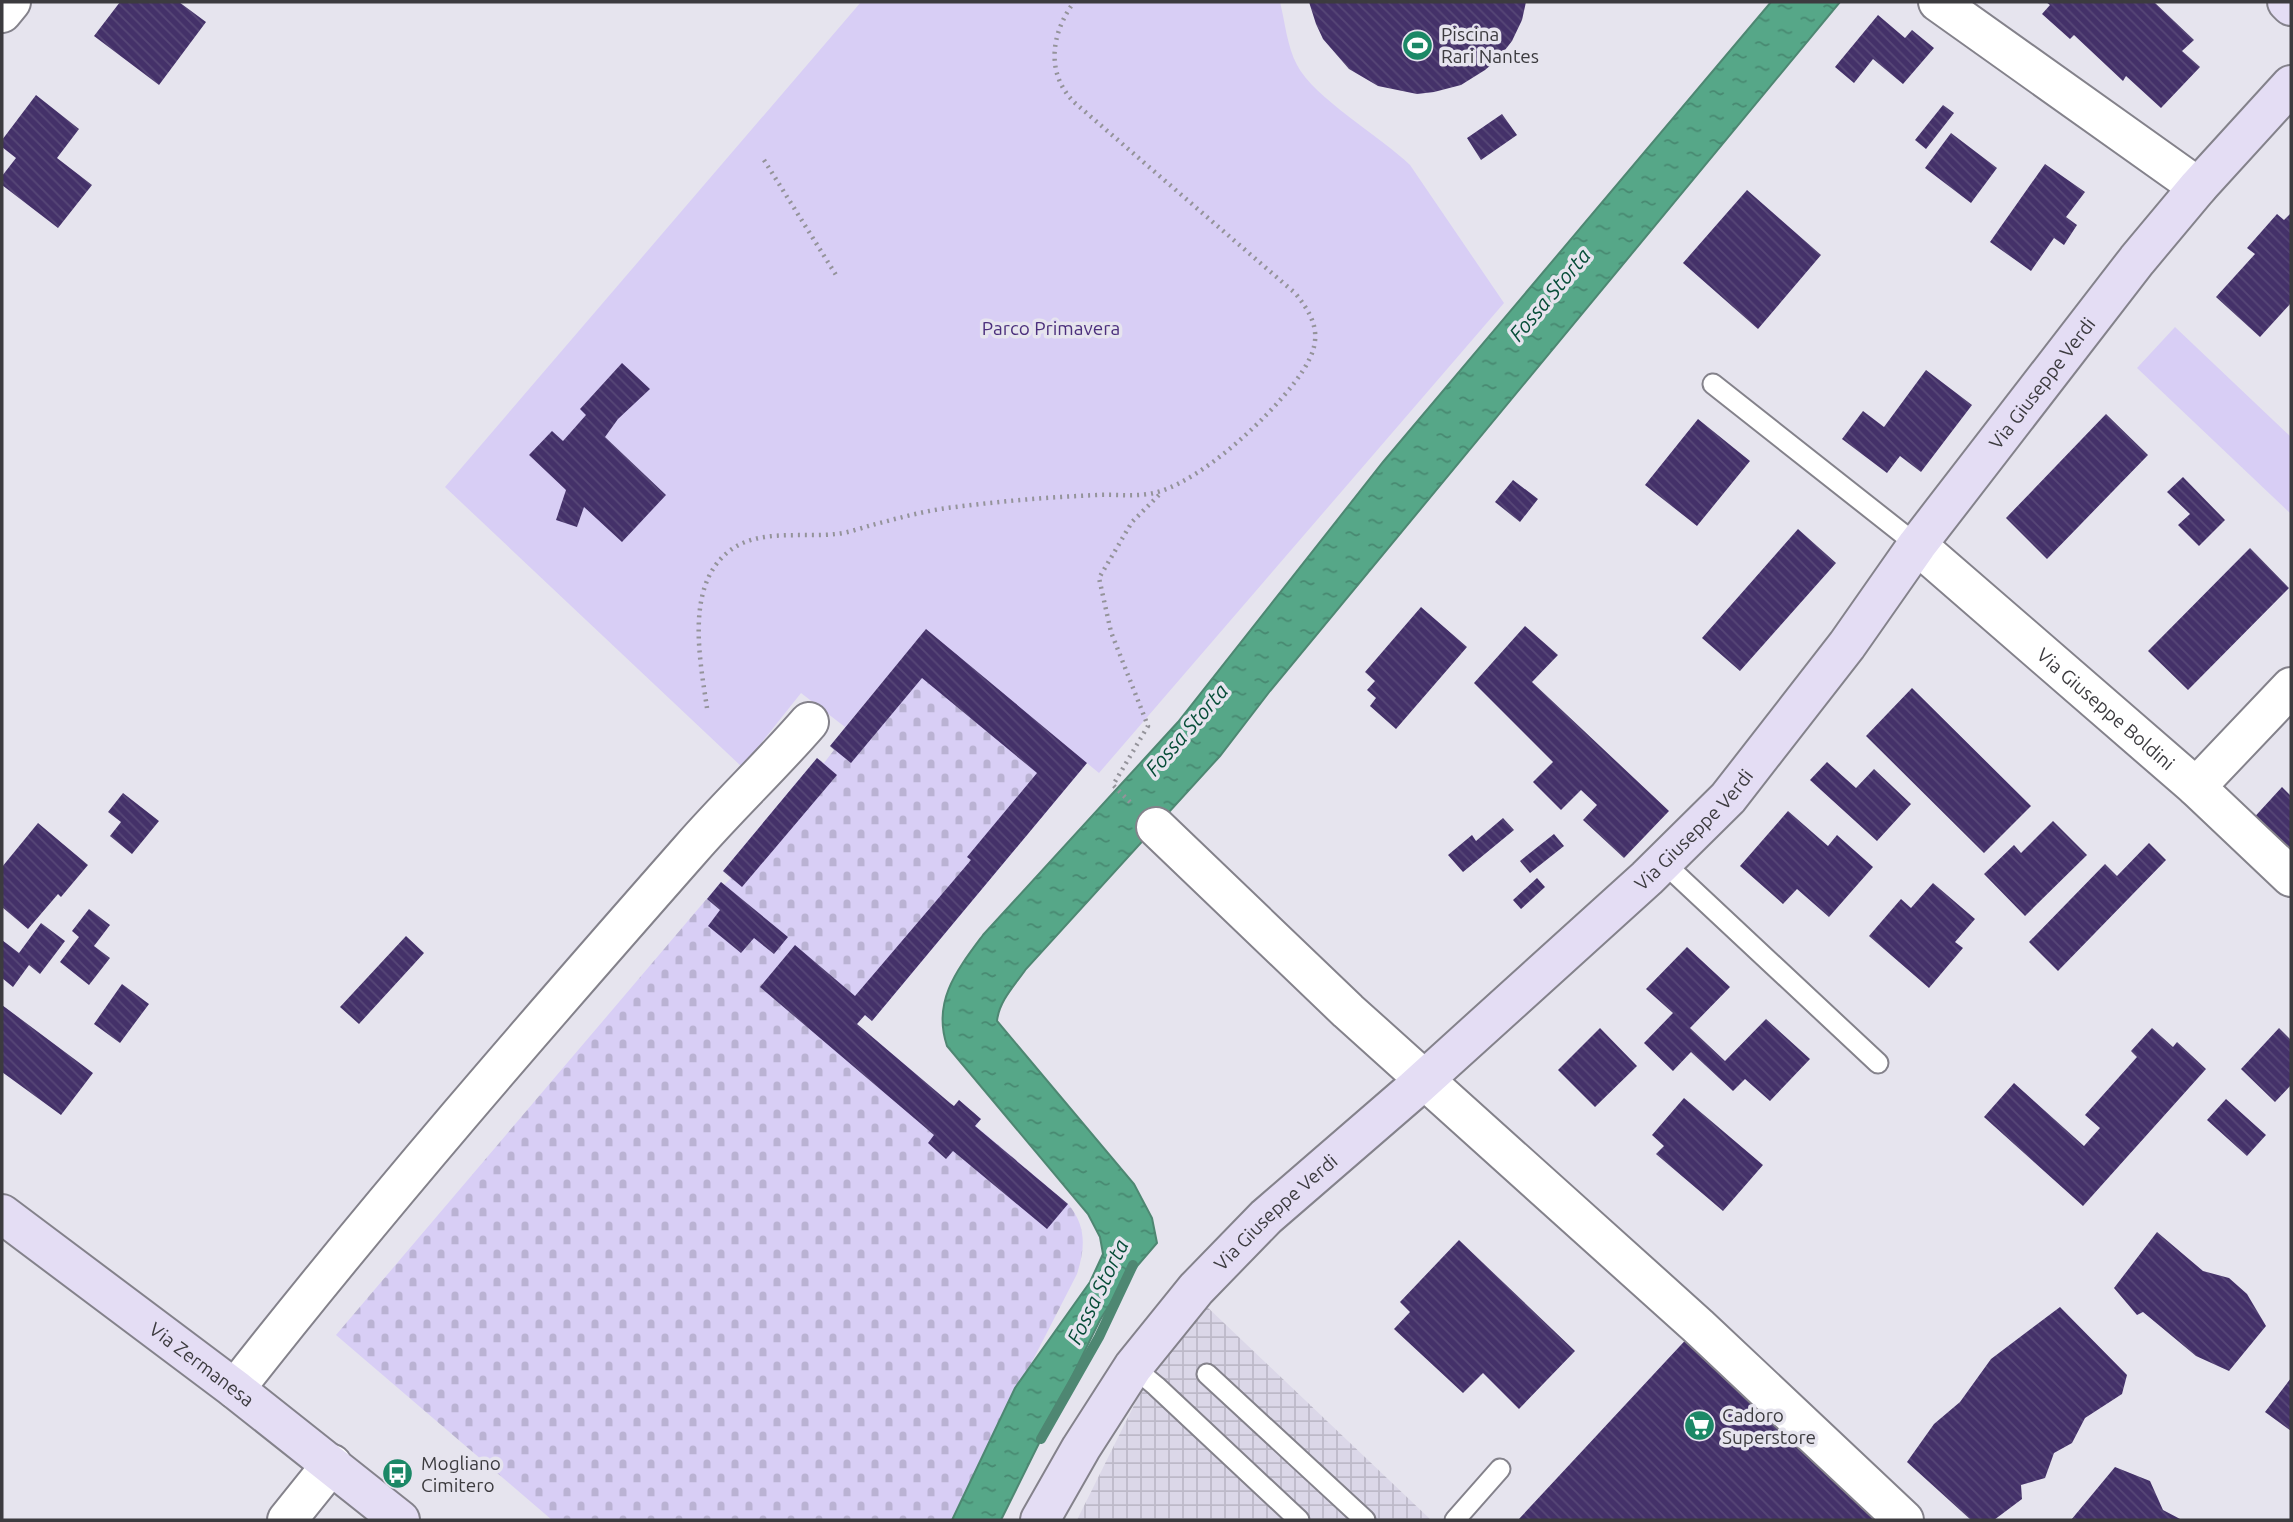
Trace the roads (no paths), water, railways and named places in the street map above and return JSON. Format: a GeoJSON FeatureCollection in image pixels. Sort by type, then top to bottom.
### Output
{"type":"FeatureCollection","features":[{"type":"Feature","properties":{"kind":"street"},"geometry":{"type":"LineString","coordinates":[[2,13],[11,2]]}},
{"type":"Feature","properties":{"kind":"street"},"geometry":{"type":"LineString","coordinates":[[1938,2],[2198,187]]}},
{"type":"Feature","properties":{"kind":"street"},"geometry":{"type":"LineString","coordinates":[[2287,2],[2291,6]]}},
{"type":"Feature","properties":{"kind":"street","name":"Via Giuseppe Verdi"},"geometry":{"type":"LineString","coordinates":[[1040,1520],[1081,1448],[1133,1367],[1196,1289],[1266,1217],[1424,1080],[1664,863],[1728,798],[1847,645],[1917,545],[2137,260],[2198,187],[2291,85]]}},
{"type":"Feature","properties":{"kind":"street","name":"Via Giuseppe Boldini"},"geometry":{"type":"LineString","coordinates":[[1917,545],[2196,787],[2291,877]]}},
{"type":"Feature","properties":{"kind":"street"},"geometry":{"type":"LineString","coordinates":[[2196,787],[2291,687]]}},
{"type":"Feature","properties":{"kind":"street"},"geometry":{"type":"LineString","coordinates":[[235,1389],[298,1308],[503,1066],[692,848],[809,722]]}},
{"type":"Feature","properties":{"kind":"street"},"geometry":{"type":"LineString","coordinates":[[1156,827],[1348,1011],[1698,1326],[1904,1520]]}},
{"type":"Feature","properties":{"kind":"street","name":"Via Zermanesa"},"geometry":{"type":"LineString","coordinates":[[2,1214],[235,1389],[400,1520]]}},
{"type":"Feature","properties":{"kind":"street"},"geometry":{"type":"LineString","coordinates":[[287,1520],[332,1464]]}},
{"type":"Feature","properties":{"kind":"lane"},"geometry":{"type":"LineString","coordinates":[[1713,384],[1917,545]]}},
{"type":"Feature","properties":{"kind":"lane"},"geometry":{"type":"LineString","coordinates":[[1664,863],[1878,1063]]}},
{"type":"Feature","properties":{"kind":"lane"},"geometry":{"type":"LineString","coordinates":[[1133,1367],[1299,1520]]}},
{"type":"Feature","properties":{"kind":"lane"},"geometry":{"type":"LineString","coordinates":[[1207,1374],[1365,1520]]}},
{"type":"Feature","properties":{"kind":"lane"},"geometry":{"type":"LineString","coordinates":[[1455,1520],[1500,1469]]}},
{"type":"Feature","properties":{"kind":"water"},"geometry":{"type":"Polygon","coordinates":[[[1771,2],[1840,2],[1270,691],[1220,756],[1026,969],[1004,1000],[997,1021],[1134,1184],[1152,1218],[1157,1243],[1126,1279],[1100,1320],[1001,1520],[952,1520],[1015,1388],[1090,1282],[1103,1254],[1100,1237],[1088,1214],[947,1046],[943,1015],[945,1000],[956,974],[983,935],[1178,722],[1383,462],[1771,2]]]}},
{"type":"Feature","properties":{"kind":"waterway","name":"Fossa Storta"},"geometry":{"type":"LineString","coordinates":[[1041,1439],[1099,1337],[1133,1265]]}},
{"type":"Feature","properties":{"kind":"place","name":"Piscina Rari Nantes"},"geometry":{"type":"Point","coordinates":[1418,45]}},
{"type":"Feature","properties":{"kind":"place","name":"Cadoro Superstore"},"geometry":{"type":"Point","coordinates":[1699,1426]}},
{"type":"Feature","properties":{"kind":"place","name":"Mogliano Cimitero"},"geometry":{"type":"Point","coordinates":[398,1474]}},
{"type":"Feature","properties":{"kind":"park label","name":"Parco Primavera"},"geometry":{"type":"Point","coordinates":[1051,328]}}]}
